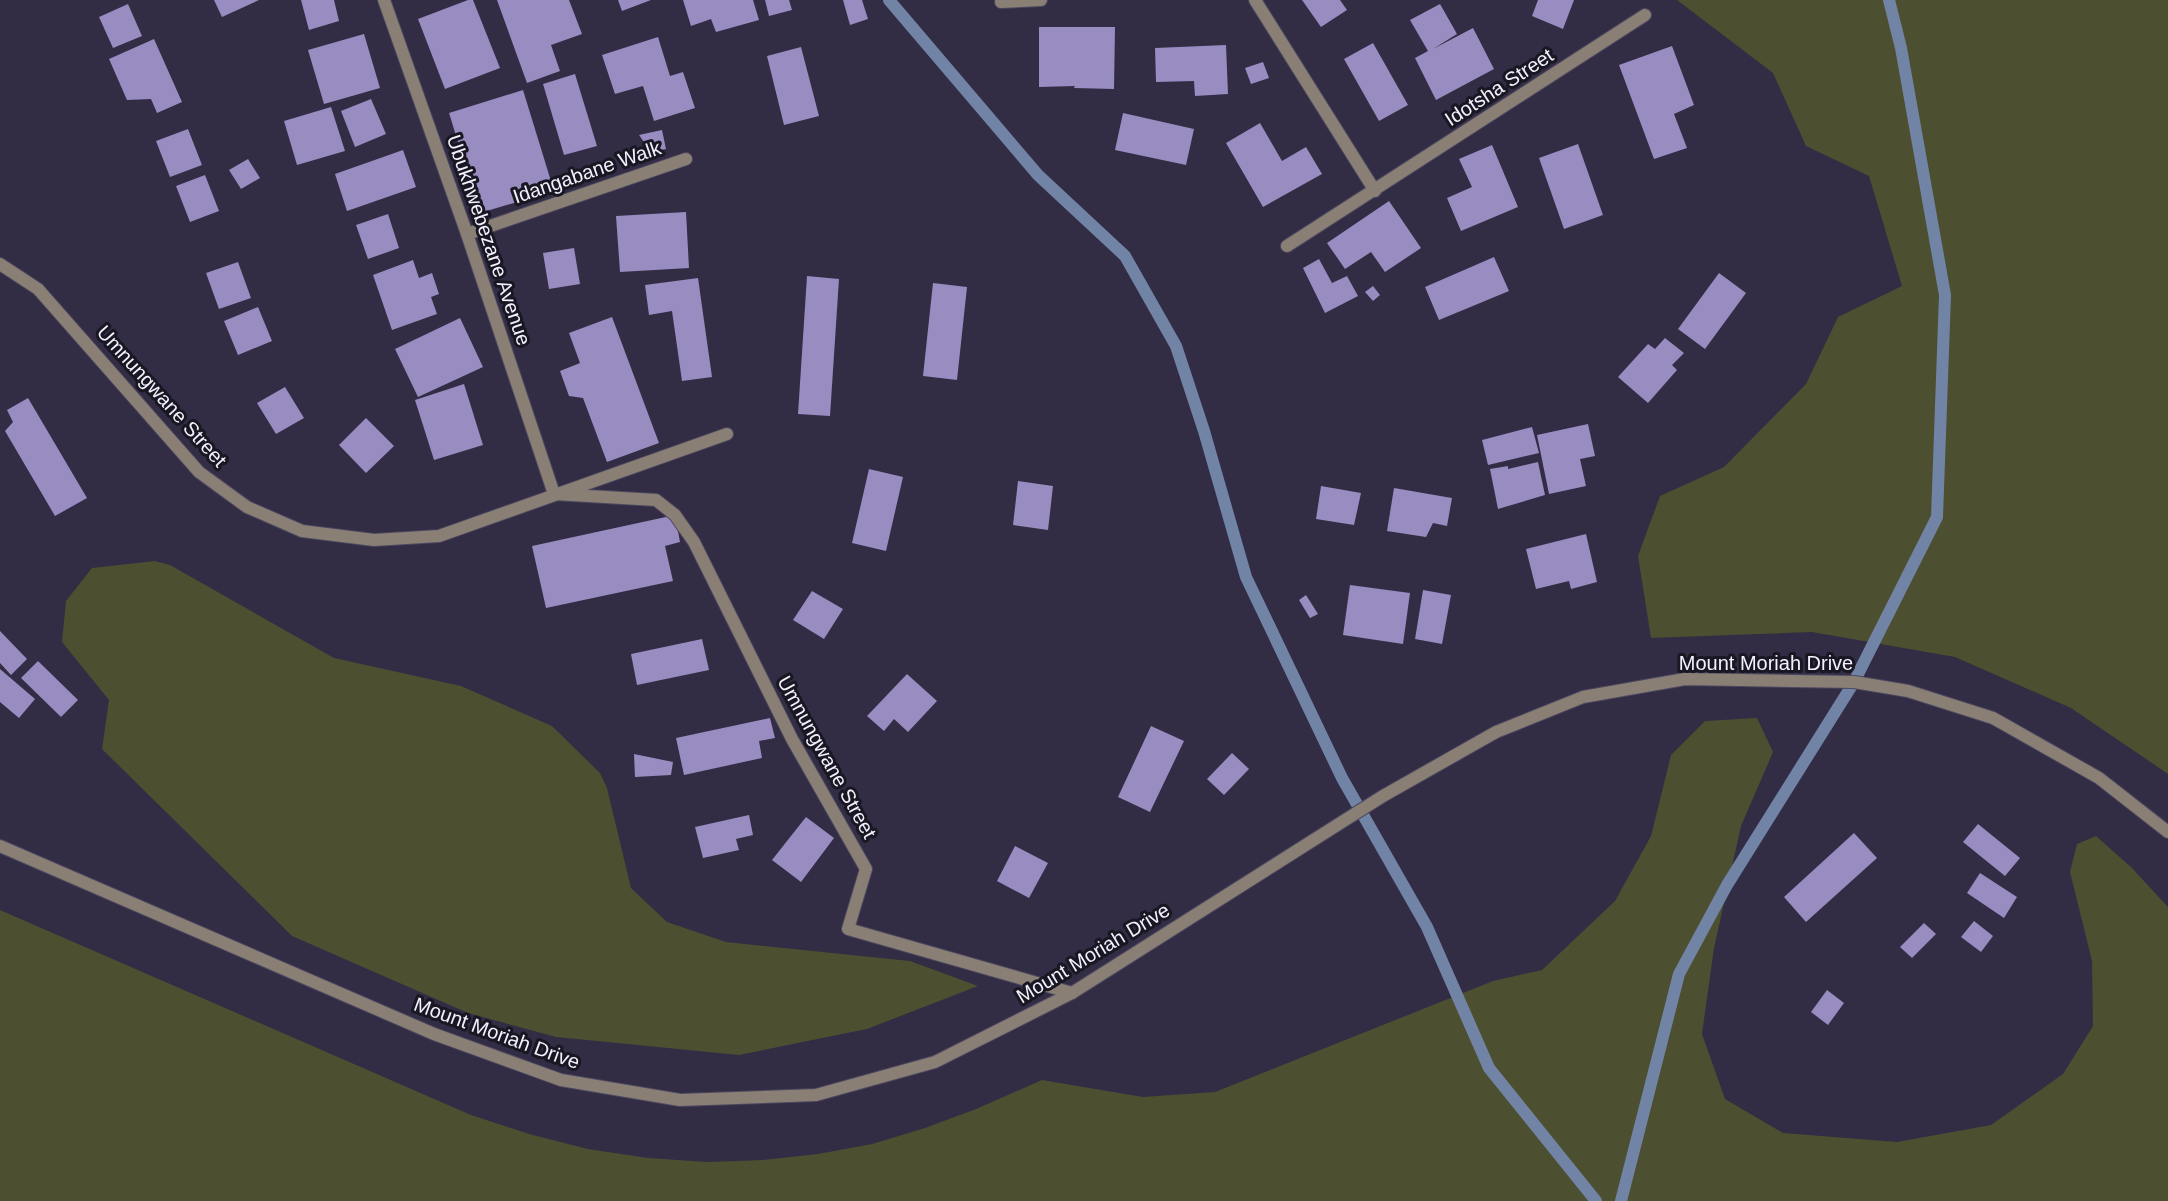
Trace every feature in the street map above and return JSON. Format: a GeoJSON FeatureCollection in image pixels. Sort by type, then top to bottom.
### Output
{"type":"FeatureCollection","features":[{"type":"Feature","properties":{"kind":"street","name":"Ubukhwebezane Avenue"},"geometry":{"type":"LineString","coordinates":[[386,0],[554,494]]}},
{"type":"Feature","properties":{"kind":"street"},"geometry":{"type":"LineString","coordinates":[[1001,2],[1041,0]]}},
{"type":"Feature","properties":{"kind":"street"},"geometry":{"type":"LineString","coordinates":[[1255,0],[1374,191]]}},
{"type":"Feature","properties":{"kind":"street","name":"Idotsha Street"},"geometry":{"type":"LineString","coordinates":[[1287,246],[1645,15]]}},
{"type":"Feature","properties":{"kind":"street","name":"Idangabane Walk"},"geometry":{"type":"LineString","coordinates":[[467,234],[686,159]]}},
{"type":"Feature","properties":{"kind":"street","name":"Umnungwane Street"},"geometry":{"type":"LineString","coordinates":[[0,264],[38,289],[199,472],[247,507],[302,531],[374,540],[439,536],[727,434]]}},
{"type":"Feature","properties":{"kind":"street","name":"Umnungwane Street"},"geometry":{"type":"LineString","coordinates":[[554,494],[656,500],[675,515],[694,542],[792,739],[866,868],[848,929],[1072,993]]}},
{"type":"Feature","properties":{"kind":"street","name":"Mount Moriah Drive"},"geometry":{"type":"LineString","coordinates":[[0,846],[434,1034],[561,1080],[680,1100],[816,1095],[934,1062],[1072,993],[1383,796],[1496,732],[1583,697],[1685,679],[1854,682],[1908,692],[1993,718],[2099,778],[2168,832]]}},
{"type":"Feature","properties":{"kind":"green space"},"geometry":{"type":"Polygon","coordinates":[[[1677,0],[2168,0],[2168,774],[2071,708],[1955,657],[1812,632],[1651,638],[1638,556],[1660,496],[1724,467],[1806,384],[1838,317],[1902,286],[1869,176],[1806,146],[1773,73],[1677,0]]]}},
{"type":"Feature","properties":{"kind":"green space"},"geometry":{"type":"Polygon","coordinates":[[[155,561],[170,565],[334,658],[461,686],[552,726],[600,773],[607,788],[631,888],[667,922],[726,942],[910,961],[978,986],[867,1029],[739,1055],[556,1037],[468,1013],[292,936],[102,749],[109,700],[62,642],[66,601],[92,568],[155,561]]]}},
{"type":"Feature","properties":{"kind":"green space"},"geometry":{"type":"Polygon","coordinates":[[[1757,718],[1773,752],[1741,826],[1714,948],[1702,1034],[1725,1099],[1783,1133],[1897,1142],[1991,1125],[2063,1074],[2093,1026],[2092,961],[2070,872],[2077,844],[2096,836],[2132,868],[2168,907],[2168,1201],[0,1201],[0,910],[471,1115],[529,1134],[588,1149],[648,1158],[708,1162],[763,1160],[818,1154],[872,1144],[925,1128],[1042,1080],[1143,1097],[1215,1092],[1493,981],[1542,970],[1615,901],[1651,836],[1671,755],[1705,721],[1757,718]]]}},
{"type":"Feature","properties":{"kind":"building"},"geometry":{"type":"Polygon","coordinates":[[[214,0],[259,0],[222,17],[214,0]]]}},
{"type":"Feature","properties":{"kind":"building"},"geometry":{"type":"Polygon","coordinates":[[[301,0],[334,0],[339,21],[309,30],[301,0]]]}},
{"type":"Feature","properties":{"kind":"building"},"geometry":{"type":"Polygon","coordinates":[[[473,0],[500,68],[445,89],[418,19],[473,0]]]}},
{"type":"Feature","properties":{"kind":"building"},"geometry":{"type":"Polygon","coordinates":[[[497,0],[569,0],[582,34],[551,45],[560,71],[527,83],[497,0]]]}},
{"type":"Feature","properties":{"kind":"building"},"geometry":{"type":"Polygon","coordinates":[[[618,0],[651,0],[622,11],[618,0]]]}},
{"type":"Feature","properties":{"kind":"building"},"geometry":{"type":"Polygon","coordinates":[[[683,0],[753,0],[759,20],[716,32],[711,19],[691,26],[683,0]]]}},
{"type":"Feature","properties":{"kind":"building"},"geometry":{"type":"Polygon","coordinates":[[[765,0],[789,0],[792,10],[769,16],[765,0]]]}},
{"type":"Feature","properties":{"kind":"building"},"geometry":{"type":"Polygon","coordinates":[[[843,0],[862,0],[868,19],[850,25],[843,0]]]}},
{"type":"Feature","properties":{"kind":"building"},"geometry":{"type":"Polygon","coordinates":[[[1302,0],[1340,0],[1347,10],[1321,27],[1302,0]]]}},
{"type":"Feature","properties":{"kind":"building"},"geometry":{"type":"Polygon","coordinates":[[[1538,0],[1574,0],[1563,29],[1532,16],[1538,0]]]}},
{"type":"Feature","properties":{"kind":"building"},"geometry":{"type":"Polygon","coordinates":[[[128,4],[142,36],[113,48],[99,17],[128,4]]]}},
{"type":"Feature","properties":{"kind":"building"},"geometry":{"type":"Polygon","coordinates":[[[1440,4],[1457,34],[1433,49],[1473,28],[1494,69],[1436,100],[1415,58],[1428,51],[1410,20],[1440,4]]]}},
{"type":"Feature","properties":{"kind":"building"},"geometry":{"type":"Polygon","coordinates":[[[1039,27],[1115,27],[1114,89],[1074,88],[1075,86],[1039,87],[1039,27]]]}},
{"type":"Feature","properties":{"kind":"building"},"geometry":{"type":"Polygon","coordinates":[[[364,34],[380,88],[324,104],[308,50],[364,34]]]}},
{"type":"Feature","properties":{"kind":"building"},"geometry":{"type":"Polygon","coordinates":[[[658,37],[670,76],[683,72],[695,108],[654,121],[643,86],[615,94],[602,55],[658,37]]]}},
{"type":"Feature","properties":{"kind":"building"},"geometry":{"type":"Polygon","coordinates":[[[154,39],[182,102],[157,113],[151,99],[127,100],[109,59],[154,39]]]}},
{"type":"Feature","properties":{"kind":"building"},"geometry":{"type":"Polygon","coordinates":[[[1373,43],[1408,105],[1379,121],[1344,59],[1373,43]]]}},
{"type":"Feature","properties":{"kind":"building"},"geometry":{"type":"Polygon","coordinates":[[[1226,45],[1228,94],[1195,96],[1194,81],[1156,82],[1155,48],[1226,45]]]}},
{"type":"Feature","properties":{"kind":"building"},"geometry":{"type":"Polygon","coordinates":[[[1672,46],[1694,105],[1674,114],[1687,148],[1654,159],[1619,65],[1672,46]]]}},
{"type":"Feature","properties":{"kind":"building"},"geometry":{"type":"Polygon","coordinates":[[[801,47],[819,116],[784,125],[767,56],[801,47]]]}},
{"type":"Feature","properties":{"kind":"building"},"geometry":{"type":"Polygon","coordinates":[[[1263,62],[1269,78],[1251,84],[1245,68],[1263,62]]]}},
{"type":"Feature","properties":{"kind":"building"},"geometry":{"type":"Polygon","coordinates":[[[575,74],[597,146],[564,155],[543,84],[575,74]]]}},
{"type":"Feature","properties":{"kind":"building"},"geometry":{"type":"Polygon","coordinates":[[[523,90],[554,191],[480,213],[449,113],[523,90]]]}},
{"type":"Feature","properties":{"kind":"building"},"geometry":{"type":"Polygon","coordinates":[[[371,99],[386,134],[355,147],[341,111],[371,99]]]}},
{"type":"Feature","properties":{"kind":"building"},"geometry":{"type":"Polygon","coordinates":[[[331,107],[345,151],[297,165],[284,121],[331,107]]]}},
{"type":"Feature","properties":{"kind":"building"},"geometry":{"type":"Polygon","coordinates":[[[1123,113],[1194,129],[1186,165],[1115,150],[1123,113]]]}},
{"type":"Feature","properties":{"kind":"building"},"geometry":{"type":"Polygon","coordinates":[[[1260,123],[1282,161],[1306,147],[1322,174],[1263,207],[1226,143],[1260,123]]]}},
{"type":"Feature","properties":{"kind":"building"},"geometry":{"type":"Polygon","coordinates":[[[188,129],[202,165],[170,177],[156,141],[188,129]]]}},
{"type":"Feature","properties":{"kind":"building"},"geometry":{"type":"Polygon","coordinates":[[[662,130],[666,149],[651,152],[639,135],[662,130]]]}},
{"type":"Feature","properties":{"kind":"building"},"geometry":{"type":"Polygon","coordinates":[[[1578,144],[1603,215],[1564,229],[1539,158],[1578,144]]]}},
{"type":"Feature","properties":{"kind":"building"},"geometry":{"type":"Polygon","coordinates":[[[1492,145],[1518,207],[1461,231],[1447,198],[1472,187],[1459,159],[1492,145]]]}},
{"type":"Feature","properties":{"kind":"building"},"geometry":{"type":"Polygon","coordinates":[[[403,150],[416,187],[347,211],[335,174],[403,150]]]}},
{"type":"Feature","properties":{"kind":"building"},"geometry":{"type":"Polygon","coordinates":[[[248,159],[260,178],[241,189],[229,170],[248,159]]]}},
{"type":"Feature","properties":{"kind":"building"},"geometry":{"type":"Polygon","coordinates":[[[205,175],[219,211],[190,222],[176,186],[205,175]]]}},
{"type":"Feature","properties":{"kind":"building"},"geometry":{"type":"Polygon","coordinates":[[[1389,201],[1421,248],[1385,272],[1371,252],[1345,269],[1327,243],[1389,201]]]}},
{"type":"Feature","properties":{"kind":"building"},"geometry":{"type":"Polygon","coordinates":[[[686,212],[689,268],[620,272],[616,216],[686,212]]]}},
{"type":"Feature","properties":{"kind":"building"},"geometry":{"type":"Polygon","coordinates":[[[388,214],[399,248],[368,259],[356,225],[388,214]]]}},
{"type":"Feature","properties":{"kind":"building"},"geometry":{"type":"Polygon","coordinates":[[[574,248],[580,284],[549,289],[543,253],[574,248]]]}},
{"type":"Feature","properties":{"kind":"building"},"geometry":{"type":"Polygon","coordinates":[[[1494,257],[1509,291],[1439,320],[1425,287],[1494,257]]]}},
{"type":"Feature","properties":{"kind":"building"},"geometry":{"type":"Polygon","coordinates":[[[1319,259],[1332,283],[1347,276],[1358,296],[1325,313],[1303,268],[1319,259]]]}},
{"type":"Feature","properties":{"kind":"building"},"geometry":{"type":"Polygon","coordinates":[[[413,260],[419,278],[432,273],[439,294],[431,297],[437,314],[392,330],[373,275],[413,260]]]}},
{"type":"Feature","properties":{"kind":"building"},"geometry":{"type":"Polygon","coordinates":[[[238,262],[251,298],[219,309],[206,273],[238,262]]]}},
{"type":"Feature","properties":{"kind":"building"},"geometry":{"type":"Polygon","coordinates":[[[1719,273],[1746,293],[1705,349],[1678,329],[1719,273]]]}},
{"type":"Feature","properties":{"kind":"building"},"geometry":{"type":"Polygon","coordinates":[[[807,276],[839,279],[830,416],[798,414],[807,276]]]}},
{"type":"Feature","properties":{"kind":"building"},"geometry":{"type":"Polygon","coordinates":[[[698,278],[712,377],[682,381],[672,311],[649,315],[645,285],[698,278]]]}},
{"type":"Feature","properties":{"kind":"building"},"geometry":{"type":"Polygon","coordinates":[[[933,283],[967,287],[957,380],[923,376],[933,283]]]}},
{"type":"Feature","properties":{"kind":"building"},"geometry":{"type":"Polygon","coordinates":[[[1373,286],[1380,295],[1373,301],[1365,292],[1373,286]]]}},
{"type":"Feature","properties":{"kind":"building"},"geometry":{"type":"Polygon","coordinates":[[[258,307],[272,341],[238,355],[224,321],[258,307]]]}},
{"type":"Feature","properties":{"kind":"building"},"geometry":{"type":"Polygon","coordinates":[[[612,317],[659,443],[607,462],[583,398],[569,396],[560,371],[580,363],[569,333],[612,317]]]}},
{"type":"Feature","properties":{"kind":"building"},"geometry":{"type":"Polygon","coordinates":[[[460,318],[483,367],[418,397],[395,349],[460,318]]]}},
{"type":"Feature","properties":{"kind":"building"},"geometry":{"type":"Polygon","coordinates":[[[1665,338],[1684,353],[1672,365],[1677,370],[1648,403],[1618,377],[1648,344],[1655,349],[1665,338]]]}},
{"type":"Feature","properties":{"kind":"building"},"geometry":{"type":"Polygon","coordinates":[[[464,384],[483,445],[434,460],[415,400],[464,384]]]}},
{"type":"Feature","properties":{"kind":"building"},"geometry":{"type":"Polygon","coordinates":[[[285,387],[304,418],[276,434],[257,403],[285,387]]]}},
{"type":"Feature","properties":{"kind":"building"},"geometry":{"type":"Polygon","coordinates":[[[28,398],[87,498],[55,516],[5,431],[13,422],[7,410],[28,398]]]}},
{"type":"Feature","properties":{"kind":"building"},"geometry":{"type":"Polygon","coordinates":[[[366,418],[394,446],[366,473],[339,445],[366,418]]]}},
{"type":"Feature","properties":{"kind":"building"},"geometry":{"type":"Polygon","coordinates":[[[1588,424],[1595,456],[1580,459],[1586,486],[1549,494],[1537,435],[1588,424]]]}},
{"type":"Feature","properties":{"kind":"building"},"geometry":{"type":"Polygon","coordinates":[[[1532,427],[1539,453],[1488,465],[1482,440],[1532,427]]]}},
{"type":"Feature","properties":{"kind":"building"},"geometry":{"type":"Polygon","coordinates":[[[1538,462],[1545,495],[1498,509],[1490,469],[1508,466],[1508,469],[1538,462]]]}},
{"type":"Feature","properties":{"kind":"building"},"geometry":{"type":"Polygon","coordinates":[[[869,469],[903,477],[886,551],[852,543],[869,469]]]}},
{"type":"Feature","properties":{"kind":"building"},"geometry":{"type":"Polygon","coordinates":[[[1018,481],[1053,486],[1048,530],[1013,525],[1018,481]]]}},
{"type":"Feature","properties":{"kind":"building"},"geometry":{"type":"Polygon","coordinates":[[[1321,486],[1361,493],[1354,525],[1316,519],[1321,486]]]}},
{"type":"Feature","properties":{"kind":"building"},"geometry":{"type":"Polygon","coordinates":[[[1394,488],[1452,498],[1447,526],[1433,523],[1426,537],[1387,531],[1394,488]]]}},
{"type":"Feature","properties":{"kind":"building"},"geometry":{"type":"Polygon","coordinates":[[[675,515],[680,542],[665,546],[673,581],[546,608],[532,546],[675,515]]]}},
{"type":"Feature","properties":{"kind":"building"},"geometry":{"type":"Polygon","coordinates":[[[1586,534],[1597,582],[1571,589],[1569,581],[1536,589],[1526,549],[1586,534]]]}},
{"type":"Feature","properties":{"kind":"building"},"geometry":{"type":"Polygon","coordinates":[[[1350,585],[1410,593],[1403,644],[1343,635],[1350,585]]]}},
{"type":"Feature","properties":{"kind":"building"},"geometry":{"type":"Polygon","coordinates":[[[1423,590],[1451,595],[1442,644],[1415,639],[1423,590]]]}},
{"type":"Feature","properties":{"kind":"building"},"geometry":{"type":"Polygon","coordinates":[[[812,591],[843,609],[824,639],[793,620],[812,591]]]}},
{"type":"Feature","properties":{"kind":"building"},"geometry":{"type":"Polygon","coordinates":[[[1306,595],[1318,614],[1310,618],[1299,600],[1306,595]]]}},
{"type":"Feature","properties":{"kind":"building"},"geometry":{"type":"Polygon","coordinates":[[[0,631],[27,659],[11,675],[0,663],[0,631]]]}},
{"type":"Feature","properties":{"kind":"building"},"geometry":{"type":"Polygon","coordinates":[[[702,639],[709,670],[637,685],[631,654],[702,639]]]}},
{"type":"Feature","properties":{"kind":"building"},"geometry":{"type":"Polygon","coordinates":[[[38,661],[78,700],[61,717],[21,678],[38,661]]]}},
{"type":"Feature","properties":{"kind":"building"},"geometry":{"type":"Polygon","coordinates":[[[0,669],[35,699],[19,718],[0,702],[0,669]]]}},
{"type":"Feature","properties":{"kind":"building"},"geometry":{"type":"Polygon","coordinates":[[[907,674],[937,701],[908,732],[894,719],[884,731],[867,716],[907,674]]]}},
{"type":"Feature","properties":{"kind":"building"},"geometry":{"type":"Polygon","coordinates":[[[770,718],[775,738],[759,741],[762,758],[684,775],[676,738],[770,718]]]}},
{"type":"Feature","properties":{"kind":"building"},"geometry":{"type":"Polygon","coordinates":[[[1151,726],[1184,741],[1150,812],[1118,797],[1151,726]]]}},
{"type":"Feature","properties":{"kind":"building"},"geometry":{"type":"Polygon","coordinates":[[[1232,753],[1249,769],[1224,795],[1207,779],[1232,753]]]}},
{"type":"Feature","properties":{"kind":"building"},"geometry":{"type":"Polygon","coordinates":[[[634,754],[673,762],[671,775],[635,777],[634,754]]]}},
{"type":"Feature","properties":{"kind":"building"},"geometry":{"type":"Polygon","coordinates":[[[749,815],[753,835],[736,839],[739,850],[703,858],[695,827],[749,815]]]}},
{"type":"Feature","properties":{"kind":"building"},"geometry":{"type":"Polygon","coordinates":[[[806,817],[834,838],[801,882],[772,860],[806,817]]]}},
{"type":"Feature","properties":{"kind":"building"},"geometry":{"type":"Polygon","coordinates":[[[1978,824],[2020,858],[2005,876],[1963,842],[1978,824]]]}},
{"type":"Feature","properties":{"kind":"building"},"geometry":{"type":"Polygon","coordinates":[[[1854,833],[1877,858],[1806,922],[1784,897],[1854,833]]]}},
{"type":"Feature","properties":{"kind":"building"},"geometry":{"type":"Polygon","coordinates":[[[1015,846],[1048,863],[1029,898],[997,881],[1015,846]]]}},
{"type":"Feature","properties":{"kind":"building"},"geometry":{"type":"Polygon","coordinates":[[[1980,873],[2017,897],[2004,918],[1967,893],[1980,873]]]}},
{"type":"Feature","properties":{"kind":"building"},"geometry":{"type":"Polygon","coordinates":[[[1974,921],[1993,936],[1981,952],[1961,937],[1974,921]]]}},
{"type":"Feature","properties":{"kind":"building"},"geometry":{"type":"Polygon","coordinates":[[[1924,923],[1936,934],[1912,958],[1900,947],[1924,923]]]}},
{"type":"Feature","properties":{"kind":"building"},"geometry":{"type":"Polygon","coordinates":[[[1827,990],[1844,1003],[1828,1025],[1811,1012],[1827,990]]]}},
{"type":"Feature","properties":{"kind":"waterway"},"geometry":{"type":"LineString","coordinates":[[889,0],[1038,175],[1125,256],[1176,346],[1204,431],[1246,577],[1342,778],[1427,927],[1489,1068],[1596,1201]]}},
{"type":"Feature","properties":{"kind":"waterway"},"geometry":{"type":"LineString","coordinates":[[1621,1201],[1679,974],[1727,885],[1854,682],[1937,517],[1945,295],[1901,48],[1889,0]]}}]}
